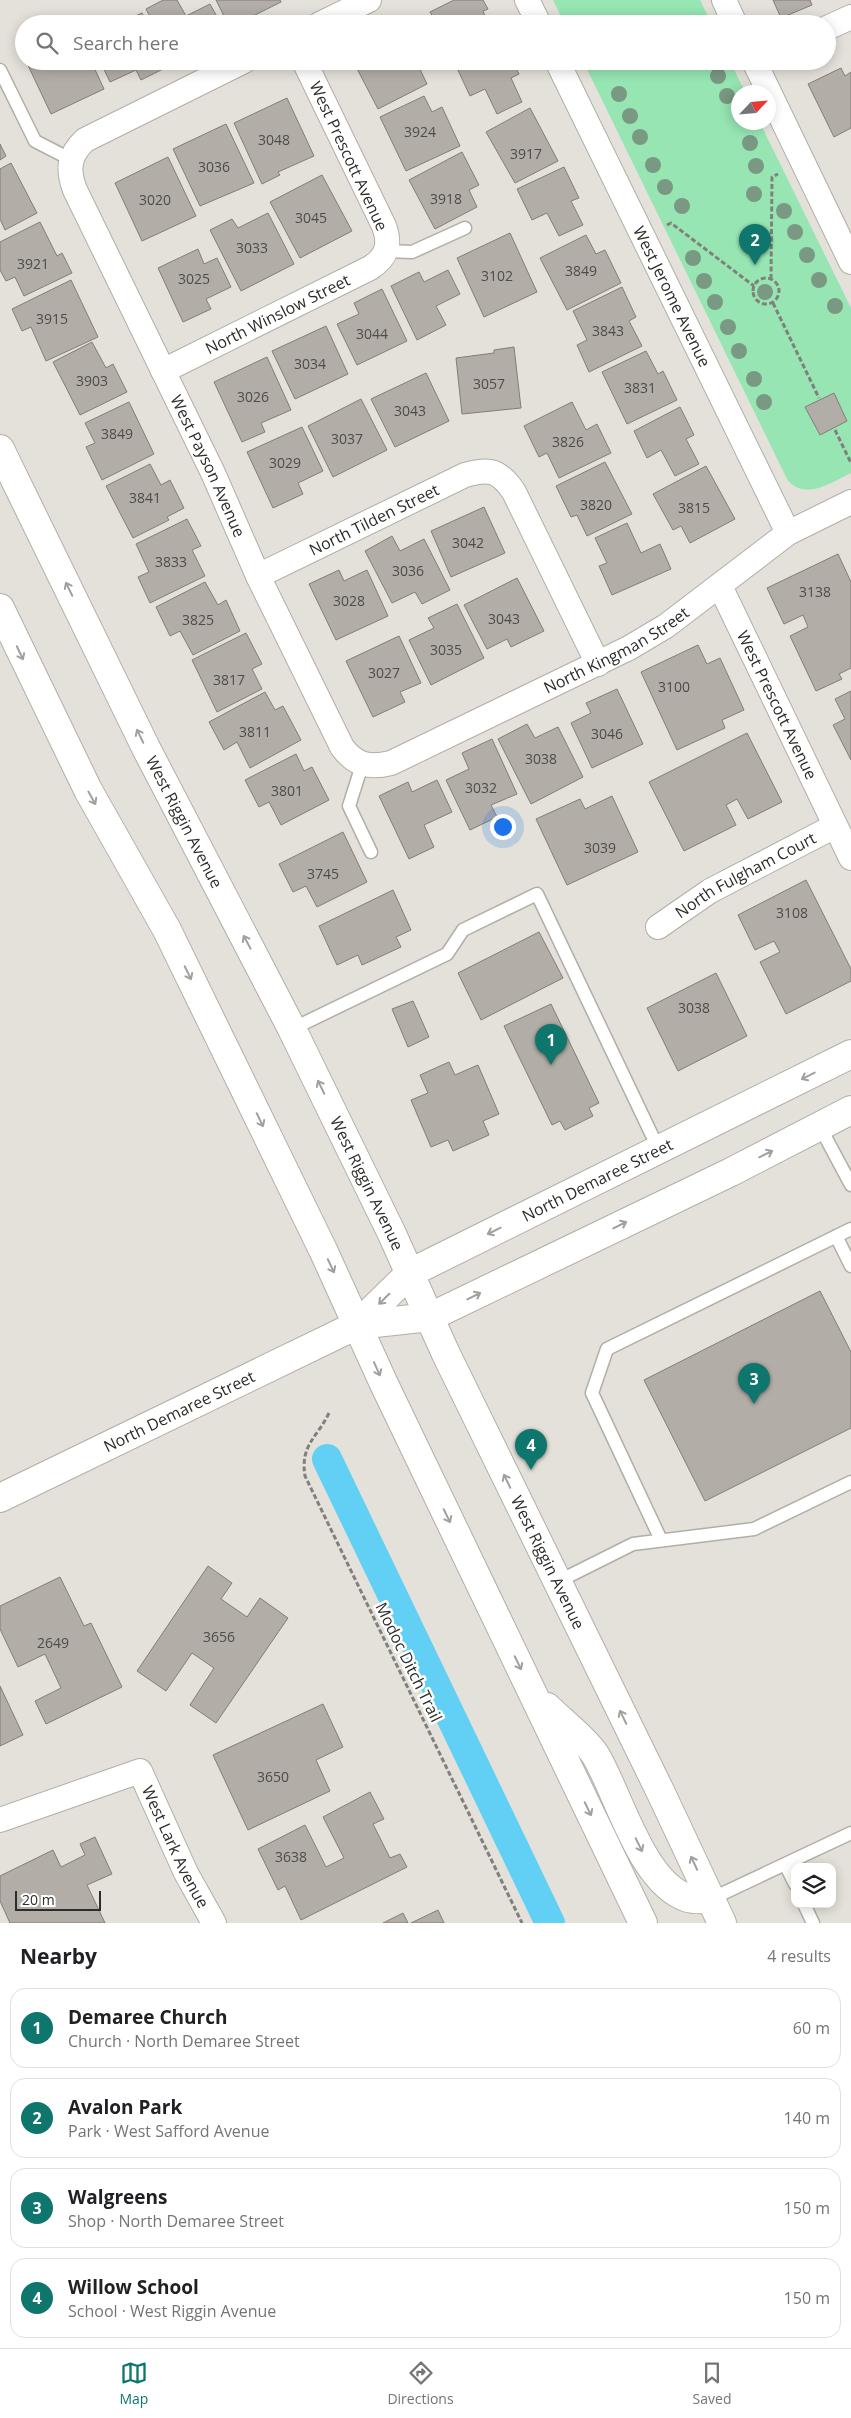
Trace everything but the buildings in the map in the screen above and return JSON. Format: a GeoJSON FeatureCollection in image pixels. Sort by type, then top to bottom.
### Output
{"type":"FeatureCollection","features":[{"type":"Feature","properties":{"kind":"main road","name":"West Riggin Avenue"},"geometry":{"type":"LineString","coordinates":[[0,449],[146,748],[292,1029],[556,1582],[716,1911]]}},
{"type":"Feature","properties":{"kind":"main road"},"geometry":{"type":"LineString","coordinates":[[0,608],[88,790],[166,930],[323,1250],[357,1325],[643,1923]]}},
{"type":"Feature","properties":{"kind":"main road","name":"North Demaree Street"},"geometry":{"type":"LineString","coordinates":[[0,1498],[357,1325],[410,1273],[851,1054]]}},
{"type":"Feature","properties":{"kind":"main road","name":"North Demaree Street"},"geometry":{"type":"LineString","coordinates":[[357,1325],[430,1317],[820,1127],[851,1110]]}},
{"type":"Feature","properties":{"kind":"main road"},"geometry":{"type":"LineString","coordinates":[[532,1692],[595,1754],[643,1854],[658,1878],[676,1892],[716,1911]]}},
{"type":"Feature","properties":{"kind":"street"},"geometry":{"type":"LineString","coordinates":[[338,15],[369,0]]}},
{"type":"Feature","properties":{"kind":"street"},"geometry":{"type":"LineString","coordinates":[[527,0],[534,15]]}},
{"type":"Feature","properties":{"kind":"street"},"geometry":{"type":"LineString","coordinates":[[724,0],[731,15]]}},
{"type":"Feature","properties":{"kind":"street"},"geometry":{"type":"LineString","coordinates":[[836,24],[851,17]]}},
{"type":"Feature","properties":{"kind":"street"},"geometry":{"type":"LineString","coordinates":[[70,159],[76,148],[85,140],[226,70]]}},
{"type":"Feature","properties":{"kind":"street","name":"West Prescott Avenue"},"geometry":{"type":"LineString","coordinates":[[308,70],[384,226],[388,238],[387,251]]}},
{"type":"Feature","properties":{"kind":"street","name":"West Jerome Avenue"},"geometry":{"type":"LineString","coordinates":[[561,70],[788,533]]}},
{"type":"Feature","properties":{"kind":"street"},"geometry":{"type":"LineString","coordinates":[[760,70],[851,262]]}},
{"type":"Feature","properties":{"kind":"street","name":"West Payson Avenue"},"geometry":{"type":"LineString","coordinates":[[70,159],[70,175],[74,190],[213,473],[258,576],[342,747],[350,758],[362,765]]}},
{"type":"Feature","properties":{"kind":"street","name":"North Winslow Street"},"geometry":{"type":"LineString","coordinates":[[163,371],[370,268],[380,262],[387,251]]}},
{"type":"Feature","properties":{"kind":"street","name":"North Tilden Street"},"geometry":{"type":"LineString","coordinates":[[258,576],[465,475],[478,471],[492,471],[505,480],[514,492],[598,664]]}},
{"type":"Feature","properties":{"kind":"street","name":"North Kingman Street"},"geometry":{"type":"LineString","coordinates":[[362,765],[377,766],[391,763],[598,664],[666,626],[788,533],[851,502]]}},
{"type":"Feature","properties":{"kind":"street","name":"West Prescott Avenue"},"geometry":{"type":"LineString","coordinates":[[720,586],[851,858]]}},
{"type":"Feature","properties":{"kind":"street","name":"North Fulgham Court"},"geometry":{"type":"LineString","coordinates":[[658,928],[710,891],[835,826]]}},
{"type":"Feature","properties":{"kind":"street","name":"West Lark Avenue"},"geometry":{"type":"LineString","coordinates":[[0,1820],[140,1771],[186,1873],[214,1923]]}},
{"type":"Feature","properties":{"kind":"lane"},"geometry":{"type":"LineString","coordinates":[[0,70],[35,141],[70,159]]}},
{"type":"Feature","properties":{"kind":"lane"},"geometry":{"type":"LineString","coordinates":[[387,251],[412,252],[465,228]]}},
{"type":"Feature","properties":{"kind":"lane"},"geometry":{"type":"LineString","coordinates":[[362,765],[349,806],[371,852]]}},
{"type":"Feature","properties":{"kind":"lane"},"geometry":{"type":"LineString","coordinates":[[292,1029],[447,954],[463,930],[537,894],[659,1150]]}},
{"type":"Feature","properties":{"kind":"lane"},"geometry":{"type":"LineString","coordinates":[[820,1127],[851,1186]]}},
{"type":"Feature","properties":{"kind":"lane"},"geometry":{"type":"LineString","coordinates":[[661,1540],[592,1393],[607,1349],[851,1229]]}},
{"type":"Feature","properties":{"kind":"lane"},"geometry":{"type":"LineString","coordinates":[[836,1236],[851,1266]]}},
{"type":"Feature","properties":{"kind":"lane"},"geometry":{"type":"LineString","coordinates":[[556,1582],[633,1544],[754,1529],[851,1482]]}},
{"type":"Feature","properties":{"kind":"lane"},"geometry":{"type":"LineString","coordinates":[[716,1911],[786,1866],[851,1834]]}},
{"type":"Feature","properties":{"kind":"lane"},"geometry":{"type":"LineString","coordinates":[[786,1866],[791,1876]]}},
{"type":"Feature","properties":{"kind":"lane"},"geometry":{"type":"LineString","coordinates":[[806,1908],[813,1923]]}},
{"type":"Feature","properties":{"kind":"path"},"geometry":{"type":"LineString","coordinates":[[770,279],[772,177],[803,162]]}},
{"type":"Feature","properties":{"kind":"path"},"geometry":{"type":"LineString","coordinates":[[642,236],[671,223],[754,286]]}},
{"type":"Feature","properties":{"kind":"path"},"geometry":{"type":"LineString","coordinates":[[762,278],[770,279],[775,280],[780,288],[779,297],[773,303],[764,305],[756,300],[753,292],[754,286],[762,278]]}},
{"type":"Feature","properties":{"kind":"path"},"geometry":{"type":"LineString","coordinates":[[773,303],[819,398]]}},
{"type":"Feature","properties":{"kind":"path"},"geometry":{"type":"LineString","coordinates":[[835,430],[851,463]]}},
{"type":"Feature","properties":{"kind":"path","name":"Modoc Ditch Trail"},"geometry":{"type":"LineString","coordinates":[[329,1414],[323,1426],[312,1438],[305,1450],[303,1464],[305,1476],[522,1923]]}},
{"type":"Feature","properties":{"kind":"green space"},"geometry":{"type":"Polygon","coordinates":[[[553,0],[700,0],[708,15],[560,15],[553,0]]]}},
{"type":"Feature","properties":{"kind":"green space"},"geometry":{"type":"Polygon","coordinates":[[[587,70],[734,70],[742,85],[731,85],[731,130],[763,130],[851,308],[851,473],[827,485],[810,490],[794,486],[787,479],[587,70]]]}},
{"type":"Feature","properties":{"kind":"waterway"},"geometry":{"type":"LineString","coordinates":[[327,1459],[550,1923]]}},
{"type":"Feature","properties":{"kind":"place","name":"Avalon Park"},"geometry":{"type":"Point","coordinates":[755,265]}},
{"type":"Feature","properties":{"kind":"place","name":"Demaree Church"},"geometry":{"type":"Point","coordinates":[551,1065]}},
{"type":"Feature","properties":{"kind":"place","name":"Walgreens"},"geometry":{"type":"Point","coordinates":[754,1404]}},
{"type":"Feature","properties":{"kind":"place","name":"Willow School"},"geometry":{"type":"Point","coordinates":[531,1470]}}]}
